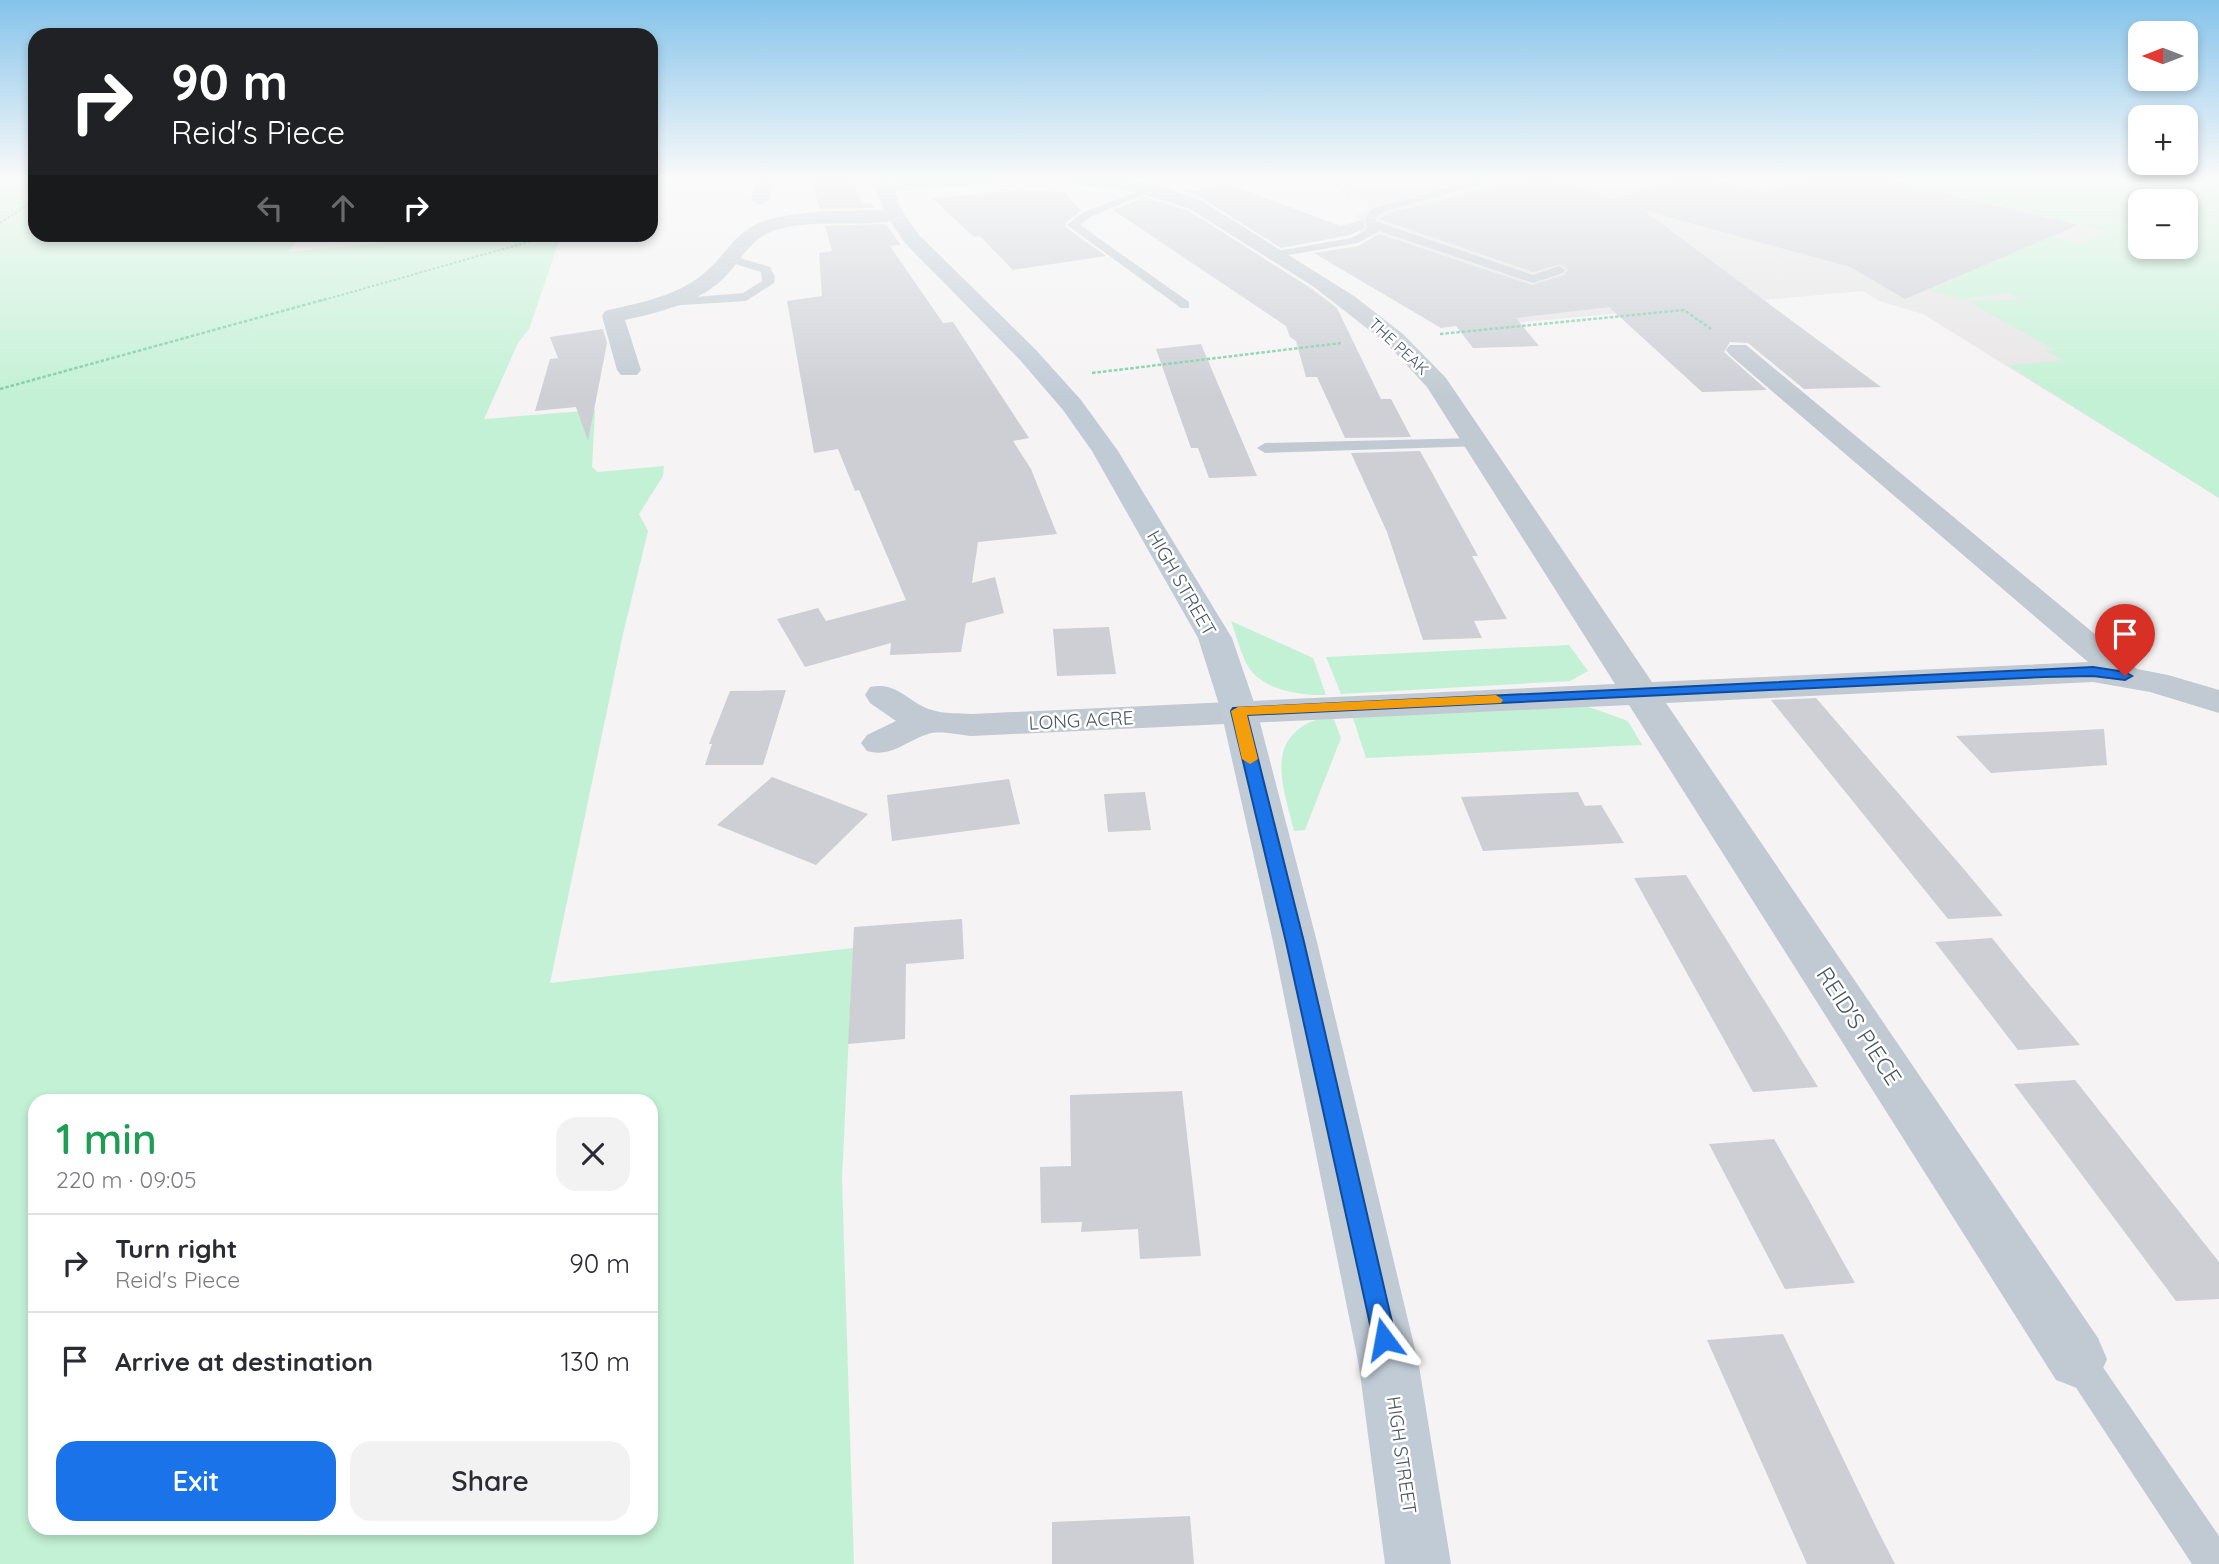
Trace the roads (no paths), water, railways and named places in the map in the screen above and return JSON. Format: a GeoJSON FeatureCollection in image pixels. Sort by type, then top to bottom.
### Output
{"type":"FeatureCollection","features":[{"type":"Feature","properties":{"kind":"street"},"geometry":{"type":"LineString","coordinates":[[629,370],[613,316],[670,303],[696,291],[737,251]]}},
{"type":"Feature","properties":{"kind":"street","name":"HIGH STREET"},"geometry":{"type":"LineString","coordinates":[[924,251],[1028,355],[1072,405],[1105,451],[1215,638],[1238,711],[1298,956],[1390,1366],[1418,1564]]}},
{"type":"Feature","properties":{"kind":"street","name":"THE PEAK"},"geometry":{"type":"LineString","coordinates":[[1272,251],[1354,306],[1395,339],[1437,383],[1641,694]]}},
{"type":"Feature","properties":{"kind":"street"},"geometry":{"type":"LineString","coordinates":[[1738,350],[2125,676]]}},
{"type":"Feature","properties":{"kind":"street"},"geometry":{"type":"LineString","coordinates":[[1238,711],[2093,672],[2125,676],[2219,702]]}},
{"type":"Feature","properties":{"kind":"street","name":"REID'S PIECE"},"geometry":{"type":"LineString","coordinates":[[1641,694],[2077,1359]]}},
{"type":"Feature","properties":{"kind":"street","name":"LONG ACRE"},"geometry":{"type":"LineString","coordinates":[[883,695],[923,722],[972,725],[1238,711]]}},
{"type":"Feature","properties":{"kind":"street","name":"LONG ACRE"},"geometry":{"type":"LineString","coordinates":[[880,743],[923,722]]}},
{"type":"Feature","properties":{"kind":"lane"},"geometry":{"type":"LineString","coordinates":[[1110,251],[1185,304]]}},
{"type":"Feature","properties":{"kind":"lane"},"geometry":{"type":"LineString","coordinates":[[1277,254],[1296,251]]}},
{"type":"Feature","properties":{"kind":"lane"},"geometry":{"type":"LineString","coordinates":[[1448,251],[1533,279],[1559,270]]}},
{"type":"Feature","properties":{"kind":"lane"},"geometry":{"type":"LineString","coordinates":[[670,303],[746,297],[768,283],[766,270],[730,259]]}},
{"type":"Feature","properties":{"kind":"lane"},"geometry":{"type":"LineString","coordinates":[[1265,448],[1476,443]]}},
{"type":"Feature","properties":{"kind":"lane"},"geometry":{"type":"LineString","coordinates":[[2077,1359],[2215,1564]]}}]}
